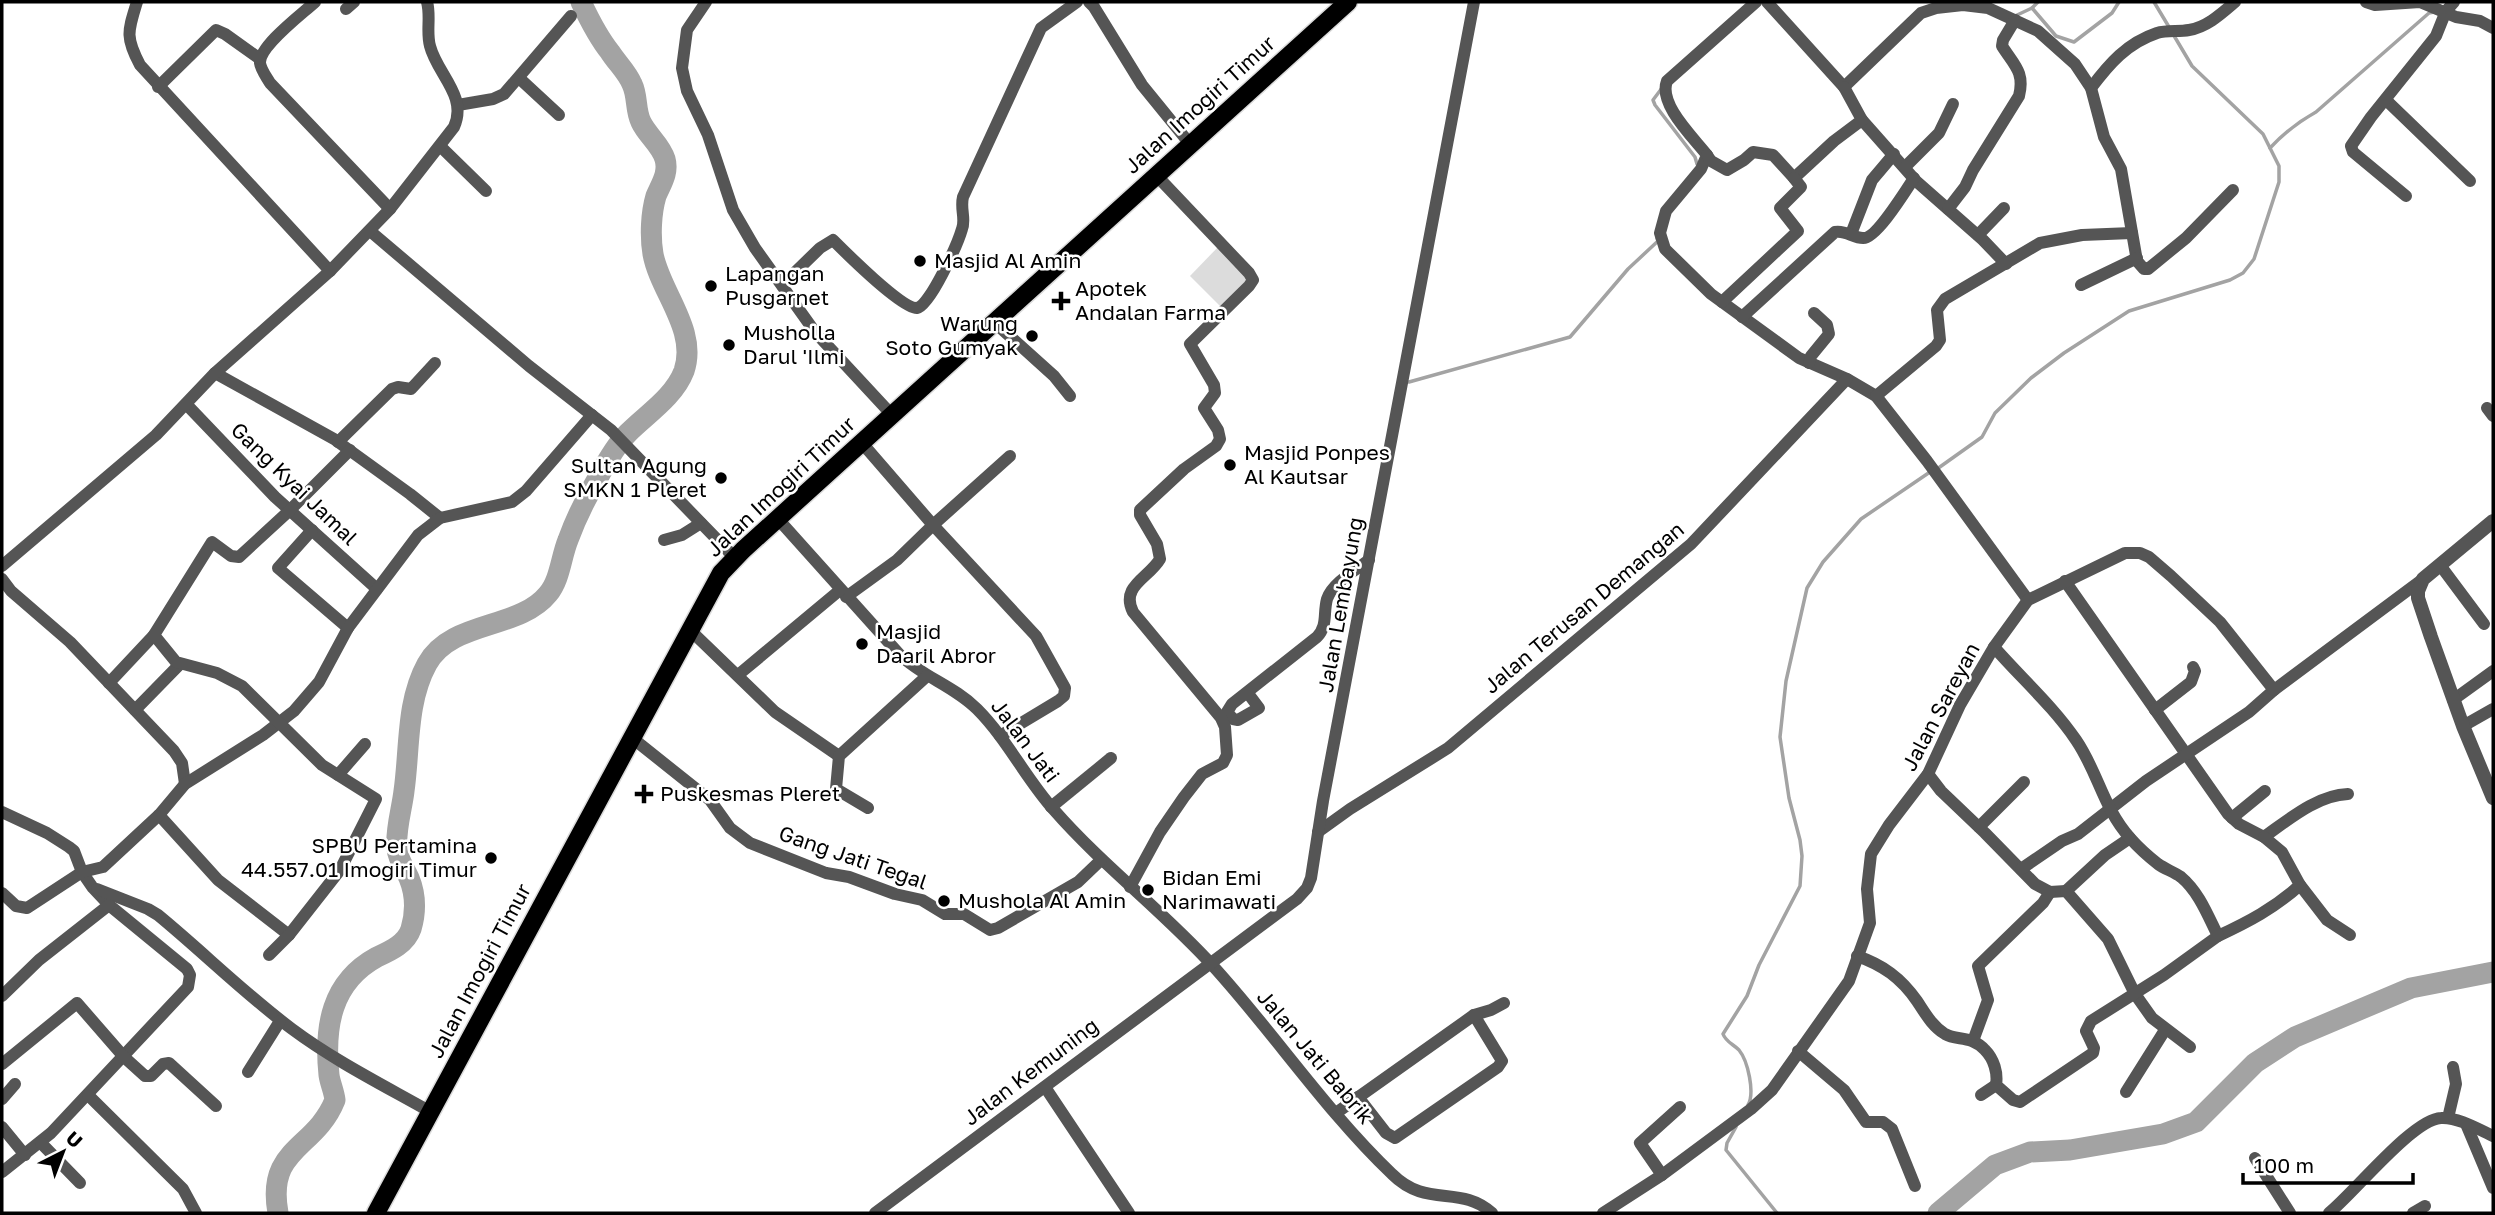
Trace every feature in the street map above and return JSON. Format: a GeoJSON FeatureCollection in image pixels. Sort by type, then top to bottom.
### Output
{"type":"FeatureCollection","features":[{"type":"Feature","properties":{"kind":"main road","name":"Jalan Imogiri Timur"},"geometry":{"type":"LineString","coordinates":[[376,1213],[721,573],[1348,2]]}},
{"type":"Feature","properties":{"kind":"street"},"geometry":{"type":"LineString","coordinates":[[137,2],[128,30],[139,65],[330,271]]}},
{"type":"Feature","properties":{"kind":"street"},"geometry":{"type":"LineString","coordinates":[[315,2],[271,43],[260,59],[260,65],[270,82],[390,209]]}},
{"type":"Feature","properties":{"kind":"street"},"geometry":{"type":"LineString","coordinates":[[2,566],[156,435],[215,373],[330,271],[370,232],[440,146],[457,121],[458,104],[430,45],[427,2]]}},
{"type":"Feature","properties":{"kind":"street"},"geometry":{"type":"LineString","coordinates":[[706,2],[693,19],[684,41],[682,68],[687,91],[708,135],[733,210],[755,248],[820,339],[892,415]]}},
{"type":"Feature","properties":{"kind":"street"},"geometry":{"type":"LineString","coordinates":[[782,285],[820,248],[834,240],[875,280],[906,304],[915,308],[921,306],[937,285],[963,227],[963,197],[1041,28],[1062,5],[1077,2]]}},
{"type":"Feature","properties":{"kind":"street"},"geometry":{"type":"LineString","coordinates":[[1089,2],[1142,85],[1190,144]]}},
{"type":"Feature","properties":{"kind":"street","name":"Jalan Lembayung"},"geometry":{"type":"LineString","coordinates":[[1210,962],[1305,891],[1311,878],[1446,136],[1474,2]]}},
{"type":"Feature","properties":{"kind":"street"},"geometry":{"type":"LineString","coordinates":[[1756,2],[1668,81],[1664,89],[1668,104],[1711,161],[1727,170],[1753,152],[1773,155],[1801,187],[1780,208],[1816,249]]}},
{"type":"Feature","properties":{"kind":"street"},"geometry":{"type":"LineString","coordinates":[[1767,2],[1844,87],[1862,120],[1914,178],[2006,264]]}},
{"type":"Feature","properties":{"kind":"street"},"geometry":{"type":"LineString","coordinates":[[2091,88],[2112,61],[2127,48],[2158,33],[2192,30],[2206,24],[2235,2]]}},
{"type":"Feature","properties":{"kind":"street"},"geometry":{"type":"LineString","coordinates":[[2366,2],[2375,5],[2420,2],[2450,7],[2456,17],[2480,21],[2493,28]]}},
{"type":"Feature","properties":{"kind":"street"},"geometry":{"type":"LineString","coordinates":[[1844,87],[1921,13],[1936,8],[1963,5],[1988,8],[2038,31],[2075,64],[2091,88],[2104,137],[2121,169],[2137,258],[2141,267],[2148,269],[2194,232],[2234,190]]}},
{"type":"Feature","properties":{"kind":"street"},"geometry":{"type":"LineString","coordinates":[[2406,195],[2353,152],[2351,146],[2436,36],[2450,7]]}},
{"type":"Feature","properties":{"kind":"street"},"geometry":{"type":"LineString","coordinates":[[458,104],[498,98],[519,78],[571,16]]}},
{"type":"Feature","properties":{"kind":"street"},"geometry":{"type":"LineString","coordinates":[[1948,209],[1965,187],[2019,96],[2022,85],[2020,71],[2002,46],[2015,20]]}},
{"type":"Feature","properties":{"kind":"street"},"geometry":{"type":"LineString","coordinates":[[158,87],[216,30],[260,59]]}},
{"type":"Feature","properties":{"kind":"street"},"geometry":{"type":"LineString","coordinates":[[519,78],[559,115]]}},
{"type":"Feature","properties":{"kind":"street"},"geometry":{"type":"LineString","coordinates":[[2386,100],[2470,181]]}},
{"type":"Feature","properties":{"kind":"street"},"geometry":{"type":"LineString","coordinates":[[1905,167],[1938,133],[1953,104]]}},
{"type":"Feature","properties":{"kind":"street"},"geometry":{"type":"LineString","coordinates":[[1794,178],[1834,141],[1862,120]]}},
{"type":"Feature","properties":{"kind":"street"},"geometry":{"type":"LineString","coordinates":[[440,146],[486,191]]}},
{"type":"Feature","properties":{"kind":"street"},"geometry":{"type":"LineString","coordinates":[[1851,234],[1872,180],[1894,154]]}},
{"type":"Feature","properties":{"kind":"street"},"geometry":{"type":"LineString","coordinates":[[1707,155],[1701,169],[1666,211],[1660,233],[1665,249],[1742,317],[1809,363],[1847,379],[1876,397],[1927,461],[2028,600]]}},
{"type":"Feature","properties":{"kind":"street"},"geometry":{"type":"LineString","coordinates":[[1130,887],[1160,832],[1184,796],[1202,774],[1223,763],[1226,758],[1223,722],[1178,663],[1133,612],[1128,598],[1130,591],[1159,562],[1161,555],[1140,515],[1140,510],[1184,469],[1216,446],[1220,439],[1218,430],[1204,408],[1215,393],[1214,386],[1191,349],[1191,342],[1253,279],[1156,175]]}},
{"type":"Feature","properties":{"kind":"street"},"geometry":{"type":"LineString","coordinates":[[1742,317],[1835,232],[1870,237],[1895,207],[1914,178]]}},
{"type":"Feature","properties":{"kind":"street"},"geometry":{"type":"LineString","coordinates":[[1978,235],[2004,208]]}},
{"type":"Feature","properties":{"kind":"street"},"geometry":{"type":"LineString","coordinates":[[1722,302],[1798,231]]}},
{"type":"Feature","properties":{"kind":"street"},"geometry":{"type":"LineString","coordinates":[[370,232],[444,296],[629,446],[735,558]]}},
{"type":"Feature","properties":{"kind":"street"},"geometry":{"type":"LineString","coordinates":[[1876,397],[1936,346],[1940,340],[1937,310],[1941,303],[2040,243],[2082,235],[2132,233]]}},
{"type":"Feature","properties":{"kind":"street"},"geometry":{"type":"LineString","coordinates":[[2081,285],[2137,258]]}},
{"type":"Feature","properties":{"kind":"street"},"geometry":{"type":"LineString","coordinates":[[1809,363],[1811,356],[1829,334],[1827,325],[1814,313]]}},
{"type":"Feature","properties":{"kind":"street"},"geometry":{"type":"LineString","coordinates":[[994,322],[1054,376],[1070,396]]}},
{"type":"Feature","properties":{"kind":"street"},"geometry":{"type":"LineString","coordinates":[[338,442],[392,389],[411,389],[435,362]]}},
{"type":"Feature","properties":{"kind":"street"},"geometry":{"type":"LineString","coordinates":[[215,373],[338,442],[440,518]]}},
{"type":"Feature","properties":{"kind":"street","name":"Jalan Terusan Demangan"},"geometry":{"type":"LineString","coordinates":[[1318,832],[1343,813],[1448,748],[1691,544],[1847,379]]}},
{"type":"Feature","properties":{"kind":"street","name":"Gang Kyai Jamal"},"geometry":{"type":"LineString","coordinates":[[187,405],[275,497],[377,589]]}},
{"type":"Feature","properties":{"kind":"street"},"geometry":{"type":"LineString","coordinates":[[2,893],[16,906],[27,908],[82,872],[103,867],[159,815],[185,784],[279,724],[307,698],[348,628],[418,535],[440,518],[512,502],[526,491],[592,415]]}},
{"type":"Feature","properties":{"kind":"street"},"geometry":{"type":"LineString","coordinates":[[862,443],[933,525],[1036,636],[1065,688],[1064,696],[1058,701],[1000,736]]}},
{"type":"Feature","properties":{"kind":"street"},"geometry":{"type":"LineString","coordinates":[[110,684],[154,635],[212,542],[231,556],[239,557],[350,450]]}},
{"type":"Feature","properties":{"kind":"street"},"geometry":{"type":"LineString","coordinates":[[738,675],[843,594],[897,560],[1010,456]]}},
{"type":"Feature","properties":{"kind":"street","name":"Jalan Jati"},"geometry":{"type":"LineString","coordinates":[[778,519],[900,655],[917,670],[960,694],[978,710],[1051,807],[1101,860],[1210,962]]}},
{"type":"Feature","properties":{"kind":"street"},"geometry":{"type":"LineString","coordinates":[[2021,869],[2062,841],[2078,834],[2185,753],[2249,712],[2274,690],[2423,579],[2493,521]]}},
{"type":"Feature","properties":{"kind":"street"},"geometry":{"type":"LineString","coordinates":[[664,540],[682,535],[701,523]]}},
{"type":"Feature","properties":{"kind":"street"},"geometry":{"type":"LineString","coordinates":[[312,530],[278,568],[348,628]]}},
{"type":"Feature","properties":{"kind":"street","name":"Jalan Sareyan"},"geometry":{"type":"LineString","coordinates":[[1603,1213],[1662,1175],[1751,1109],[1772,1090],[1849,981],[1870,923],[1867,889],[1871,853],[1928,774],[1960,705],[1994,647],[2028,600],[2125,553],[2140,553],[2150,557],[2220,622],[2274,690]]}},
{"type":"Feature","properties":{"kind":"street"},"geometry":{"type":"LineString","coordinates":[[1247,692],[1321,633],[1326,622],[1327,599],[1333,589],[1369,560]]}},
{"type":"Feature","properties":{"kind":"street"},"geometry":{"type":"LineString","coordinates":[[2440,565],[2484,624]]}},
{"type":"Feature","properties":{"kind":"street"},"geometry":{"type":"LineString","coordinates":[[2,579],[11,591],[69,642],[178,756],[184,770],[185,784]]}},
{"type":"Feature","properties":{"kind":"street"},"geometry":{"type":"LineString","coordinates":[[2423,579],[2418,598],[2463,726],[2490,782],[2493,798]]}},
{"type":"Feature","properties":{"kind":"street"},"geometry":{"type":"LineString","coordinates":[[2065,581],[2232,818],[2264,837],[2282,852],[2300,885],[2327,920],[2350,935]]}},
{"type":"Feature","properties":{"kind":"street"},"geometry":{"type":"LineString","coordinates":[[689,629],[775,712],[839,756]]}},
{"type":"Feature","properties":{"kind":"street"},"geometry":{"type":"LineString","coordinates":[[154,635],[180,664],[217,673],[242,686],[322,765],[376,799],[340,870],[289,935],[269,955]]}},
{"type":"Feature","properties":{"kind":"street"},"geometry":{"type":"LineString","coordinates":[[1994,647],[2051,708],[2074,738],[2088,760],[2109,808],[2130,838],[2159,865],[2182,878],[2200,901],[2218,936]]}},
{"type":"Feature","properties":{"kind":"street"},"geometry":{"type":"LineString","coordinates":[[135,710],[180,664]]}},
{"type":"Feature","properties":{"kind":"street"},"geometry":{"type":"LineString","coordinates":[[2155,710],[2191,682],[2194,677],[2193,667]]}},
{"type":"Feature","properties":{"kind":"street"},"geometry":{"type":"LineString","coordinates":[[2454,700],[2493,671]]}},
{"type":"Feature","properties":{"kind":"street"},"geometry":{"type":"LineString","coordinates":[[868,808],[836,789],[839,756],[927,676]]}},
{"type":"Feature","properties":{"kind":"street"},"geometry":{"type":"LineString","coordinates":[[2463,726],[2493,709]]}},
{"type":"Feature","properties":{"kind":"street","name":"Gang Jati Tegal"},"geometry":{"type":"LineString","coordinates":[[631,737],[710,800],[730,828],[750,843],[826,873],[849,877],[926,902],[945,914],[964,914],[990,930],[1078,882],[1101,860]]}},
{"type":"Feature","properties":{"kind":"street"},"geometry":{"type":"LineString","coordinates":[[338,775],[365,744]]}},
{"type":"Feature","properties":{"kind":"street"},"geometry":{"type":"LineString","coordinates":[[1051,807],[1111,758]]}},
{"type":"Feature","properties":{"kind":"street"},"geometry":{"type":"LineString","coordinates":[[1928,774],[1941,791],[2035,884],[2050,892],[2066,891],[2105,855],[2130,838]]}},
{"type":"Feature","properties":{"kind":"street"},"geometry":{"type":"LineString","coordinates":[[1979,827],[2024,782]]}},
{"type":"Feature","properties":{"kind":"street"},"geometry":{"type":"LineString","coordinates":[[2232,818],[2265,792]]}},
{"type":"Feature","properties":{"kind":"street"},"geometry":{"type":"LineString","coordinates":[[2264,837],[2292,817],[2328,798],[2348,794]]}},
{"type":"Feature","properties":{"kind":"street"},"geometry":{"type":"LineString","coordinates":[[2,812],[69,846],[93,888],[109,905],[187,969],[190,982],[124,1057],[41,1143],[2,1172]]}},
{"type":"Feature","properties":{"kind":"street"},"geometry":{"type":"LineString","coordinates":[[159,815],[218,880],[289,935]]}},
{"type":"Feature","properties":{"kind":"street"},"geometry":{"type":"LineString","coordinates":[[1857,956],[1879,964],[1891,972],[1948,1037],[1973,1041],[1990,1056],[1995,1068],[1996,1085],[2013,1100],[2022,1102],[2092,1054],[2094,1048],[2086,1031],[2088,1024],[2218,936],[2283,901],[2300,885]]}},
{"type":"Feature","properties":{"kind":"street"},"geometry":{"type":"LineString","coordinates":[[93,888],[158,915],[280,1021],[324,1052],[429,1111]]}},
{"type":"Feature","properties":{"kind":"street"},"geometry":{"type":"LineString","coordinates":[[2066,891],[2108,939],[2135,994],[2152,1018],[2190,1048]]}},
{"type":"Feature","properties":{"kind":"street"},"geometry":{"type":"LineString","coordinates":[[1973,1041],[1988,1000],[1978,966],[2043,903],[2050,892]]}},
{"type":"Feature","properties":{"kind":"street"},"geometry":{"type":"LineString","coordinates":[[5,988],[109,905]]}},
{"type":"Feature","properties":{"kind":"street","name":"Jalan Kemuning"},"geometry":{"type":"LineString","coordinates":[[875,1213],[1210,962]]}},
{"type":"Feature","properties":{"kind":"street","name":"Jalan Jati Babrik"},"geometry":{"type":"LineString","coordinates":[[1210,962],[1336,1113],[1393,1175],[1419,1192],[1472,1200],[1492,1213]]}},
{"type":"Feature","properties":{"kind":"street"},"geometry":{"type":"LineString","coordinates":[[2,1064],[77,1003],[124,1057],[147,1077],[169,1062],[216,1106]]}},
{"type":"Feature","properties":{"kind":"street"},"geometry":{"type":"LineString","coordinates":[[1336,1113],[1474,1015],[1504,1003]]}},
{"type":"Feature","properties":{"kind":"street"},"geometry":{"type":"LineString","coordinates":[[1358,1097],[1386,1133],[1395,1138],[1460,1094],[1498,1067],[1502,1061],[1474,1015]]}},
{"type":"Feature","properties":{"kind":"street"},"geometry":{"type":"LineString","coordinates":[[248,1072],[280,1021]]}},
{"type":"Feature","properties":{"kind":"street"},"geometry":{"type":"LineString","coordinates":[[2126,1092],[2165,1030]]}},
{"type":"Feature","properties":{"kind":"street"},"geometry":{"type":"LineString","coordinates":[[1798,1051],[1844,1090],[1866,1122],[1883,1122],[1892,1129],[1915,1186]]}},
{"type":"Feature","properties":{"kind":"street"},"geometry":{"type":"LineString","coordinates":[[2448,1118],[2456,1084],[2453,1067]]}},
{"type":"Feature","properties":{"kind":"street"},"geometry":{"type":"LineString","coordinates":[[2,1099],[15,1084]]}},
{"type":"Feature","properties":{"kind":"street"},"geometry":{"type":"LineString","coordinates":[[1981,1095],[1996,1085]]}},
{"type":"Feature","properties":{"kind":"street"},"geometry":{"type":"LineString","coordinates":[[1045,1087],[1129,1213]]}},
{"type":"Feature","properties":{"kind":"street"},"geometry":{"type":"LineString","coordinates":[[88,1095],[183,1189],[195,1213]]}},
{"type":"Feature","properties":{"kind":"street"},"geometry":{"type":"LineString","coordinates":[[1662,1175],[1640,1143],[1680,1107]]}},
{"type":"Feature","properties":{"kind":"street"},"geometry":{"type":"LineString","coordinates":[[2336,1211],[2422,1125],[2432,1120],[2448,1118],[2493,1136]]}},
{"type":"Feature","properties":{"kind":"street"},"geometry":{"type":"LineString","coordinates":[[2466,1124],[2493,1188]]}},
{"type":"Feature","properties":{"kind":"street"},"geometry":{"type":"LineString","coordinates":[[2,1127],[25,1155]]}},
{"type":"Feature","properties":{"kind":"street"},"geometry":{"type":"LineString","coordinates":[[41,1143],[80,1182]]}},
{"type":"Feature","properties":{"kind":"street"},"geometry":{"type":"LineString","coordinates":[[2255,1157],[2290,1213]]}},
{"type":"Feature","properties":{"kind":"street"},"geometry":{"type":"LineString","coordinates":[[2413,1213],[2425,1206]]}},
{"type":"Feature","properties":{"kind":"shaded area"},"geometry":{"type":"Polygon","coordinates":[[[1219,246],[1250,281],[1222,308],[1190,276],[1219,246]]]}},
{"type":"Feature","properties":{"kind":"waterway"},"geometry":{"type":"LineString","coordinates":[[278,1213],[276,1191],[285,1161],[326,1117],[335,1100],[329,1075],[328,1040],[334,1007],[340,993],[349,979],[362,967],[397,946],[411,929],[414,897],[398,853],[397,834],[412,710],[415,694],[427,664],[438,650],[452,640],[520,614],[535,606],[548,594],[555,582],[578,515],[609,459],[628,433],[674,389],[684,371],[686,341],[657,268],[652,247],[653,210],[665,174],[665,159],[641,122],[630,80],[602,40],[581,2]]}},
{"type":"Feature","properties":{"kind":"waterway"},"geometry":{"type":"LineString","coordinates":[[2032,8],[2038,2]]}},
{"type":"Feature","properties":{"kind":"waterway"},"geometry":{"type":"LineString","coordinates":[[2015,16],[2032,8],[2056,36],[2074,42],[2112,13],[2119,2]]}},
{"type":"Feature","properties":{"kind":"waterway"},"geometry":{"type":"LineString","coordinates":[[2154,2],[2169,27]]}},
{"type":"Feature","properties":{"kind":"waterway"},"geometry":{"type":"LineString","coordinates":[[2270,148],[2292,128],[2316,112],[2429,13],[2434,12]]}},
{"type":"Feature","properties":{"kind":"waterway"},"geometry":{"type":"LineString","coordinates":[[1937,469],[1982,437],[1995,413],[2031,378],[2064,353],[2129,311],[2230,280],[2243,273],[2254,259],[2279,182],[2279,166],[2263,134],[2192,66],[2173,34]]}},
{"type":"Feature","properties":{"kind":"waterway"},"geometry":{"type":"LineString","coordinates":[[1662,88],[1653,100],[1655,105],[1695,157],[1697,164]]}},
{"type":"Feature","properties":{"kind":"waterway"},"geometry":{"type":"LineString","coordinates":[[1409,382],[1570,337],[1628,269],[1658,241],[1657,238]]}},
{"type":"Feature","properties":{"kind":"waterway"},"geometry":{"type":"LineString","coordinates":[[1748,1105],[1751,1085],[1745,1062],[1739,1050],[1723,1034],[1747,996],[1759,965],[1800,886],[1800,840],[1789,798],[1780,737],[1786,681],[1807,588],[1823,562],[1861,519],[1930,472]]}},
{"type":"Feature","properties":{"kind":"waterway"},"geometry":{"type":"LineString","coordinates":[[1938,1213],[1995,1165],[2030,1152],[2070,1150],[2163,1134],[2196,1122],[2255,1063],[2295,1037],[2411,988],[2493,972]]}},
{"type":"Feature","properties":{"kind":"waterway"},"geometry":{"type":"LineString","coordinates":[[1736,1127],[1726,1150],[1777,1213]]}},
{"type":"Feature","properties":{"kind":"place","name":"Masjid Al Amin"},"geometry":{"type":"Point","coordinates":[920,261]}},
{"type":"Feature","properties":{"kind":"place","name":"Lapangan Pusgarnet"},"geometry":{"type":"Point","coordinates":[711,286]}},
{"type":"Feature","properties":{"kind":"place","name":"Apotek Andalan Farma"},"geometry":{"type":"Point","coordinates":[1061,301]}},
{"type":"Feature","properties":{"kind":"place","name":"Warung Soto Gumyak"},"geometry":{"type":"Point","coordinates":[1032,336]}},
{"type":"Feature","properties":{"kind":"place","name":"Musholla Darul 'Ilmi"},"geometry":{"type":"Point","coordinates":[729,345]}},
{"type":"Feature","properties":{"kind":"place","name":"Masjid Ponpes Al Kautsar"},"geometry":{"type":"Point","coordinates":[1230,465]}},
{"type":"Feature","properties":{"kind":"place","name":"Sultan Agung SMKN 1 Pleret"},"geometry":{"type":"Point","coordinates":[721,478]}},
{"type":"Feature","properties":{"kind":"place","name":"Masjid Daaril Abror"},"geometry":{"type":"Point","coordinates":[862,644]}},
{"type":"Feature","properties":{"kind":"place","name":"Puskesmas Pleret"},"geometry":{"type":"Point","coordinates":[644,794]}},
{"type":"Feature","properties":{"kind":"place","name":"SPBU Pertamina 44.557.01 Imogiri Timur"},"geometry":{"type":"Point","coordinates":[491,858]}},
{"type":"Feature","properties":{"kind":"place","name":"Bidan Emi Narimawati"},"geometry":{"type":"Point","coordinates":[1148,890]}},
{"type":"Feature","properties":{"kind":"place","name":"Mushola Al Amin"},"geometry":{"type":"Point","coordinates":[944,901]}}]}
